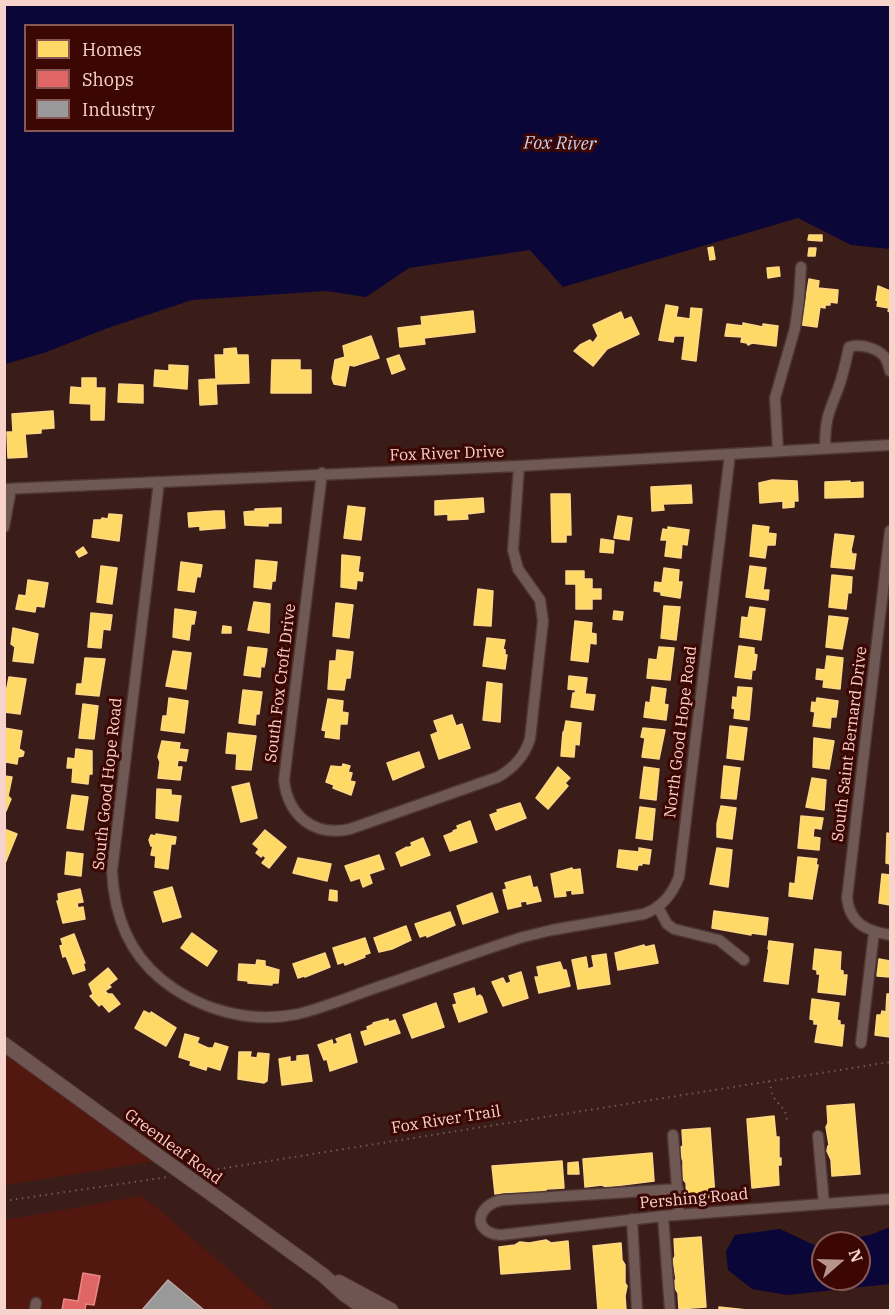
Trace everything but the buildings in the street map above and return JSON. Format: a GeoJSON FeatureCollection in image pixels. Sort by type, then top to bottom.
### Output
{"type":"FeatureCollection","features":[{"type":"Feature","properties":{"kind":"main road","name":"Greenleaf Road"},"geometry":{"type":"LineString","coordinates":[[4,1044],[324,1275]]}},
{"type":"Feature","properties":{"kind":"main road"},"geometry":{"type":"LineString","coordinates":[[324,1275],[345,1295],[367,1311]]}},
{"type":"Feature","properties":{"kind":"main road"},"geometry":{"type":"LineString","coordinates":[[324,1275],[391,1311]]}},
{"type":"Feature","properties":{"kind":"street"},"geometry":{"type":"LineString","coordinates":[[778,451],[775,398],[795,328],[801,267]]}},
{"type":"Feature","properties":{"kind":"street"},"geometry":{"type":"LineString","coordinates":[[825,449],[825,427],[829,407],[838,387],[849,347],[859,344],[872,349],[884,356],[891,371]]}},
{"type":"Feature","properties":{"kind":"street","name":"Fox River Drive"},"geometry":{"type":"LineString","coordinates":[[8,489],[322,473],[519,466],[891,446]]}},
{"type":"Feature","properties":{"kind":"street","name":"North Good Hope Road"},"geometry":{"type":"LineString","coordinates":[[658,907],[669,897],[679,877],[730,454]]}},
{"type":"Feature","properties":{"kind":"street","name":"South Fox Croft Drive"},"geometry":{"type":"LineString","coordinates":[[322,473],[284,780],[285,791],[298,816],[318,828],[344,830],[498,777],[517,764],[527,748],[530,739],[543,621],[540,600],[518,569],[513,550],[519,466]]}},
{"type":"Feature","properties":{"kind":"street","name":"South Good Hope Road"},"geometry":{"type":"LineString","coordinates":[[159,482],[112,871],[117,910],[124,930],[145,963],[172,987],[203,1004],[225,1012],[247,1016],[287,1016],[309,1011],[515,940],[560,928],[644,914],[658,907]]}},
{"type":"Feature","properties":{"kind":"street"},"geometry":{"type":"LineString","coordinates":[[4,527],[8,489]]}},
{"type":"Feature","properties":{"kind":"street","name":"South Saint Bernard Drive"},"geometry":{"type":"LineString","coordinates":[[874,932],[864,928],[854,918],[847,898],[891,531]]}},
{"type":"Feature","properties":{"kind":"street"},"geometry":{"type":"LineString","coordinates":[[658,907],[667,924],[674,929],[719,940],[744,960]]}},
{"type":"Feature","properties":{"kind":"street"},"geometry":{"type":"LineString","coordinates":[[861,1043],[874,932],[891,935]]}},
{"type":"Feature","properties":{"kind":"street"},"geometry":{"type":"LineString","coordinates":[[673,1135],[680,1214]]}},
{"type":"Feature","properties":{"kind":"street"},"geometry":{"type":"LineString","coordinates":[[819,1136],[825,1204]]}},
{"type":"Feature","properties":{"kind":"street","name":"Pershing Road"},"geometry":{"type":"LineString","coordinates":[[678,1189],[493,1201],[483,1210],[480,1218],[482,1226],[493,1234],[501,1235],[680,1214],[891,1199]]}},
{"type":"Feature","properties":{"kind":"street"},"geometry":{"type":"LineString","coordinates":[[663,1216],[670,1311]]}},
{"type":"Feature","properties":{"kind":"street"},"geometry":{"type":"LineString","coordinates":[[632,1219],[637,1311]]}},
{"type":"Feature","properties":{"kind":"path","name":"Fox River Trail"},"geometry":{"type":"LineString","coordinates":[[198,1172],[891,1062]]}},
{"type":"Feature","properties":{"kind":"path"},"geometry":{"type":"LineString","coordinates":[[770,1081],[773,1097],[785,1111],[787,1120]]}},
{"type":"Feature","properties":{"kind":"path"},"geometry":{"type":"LineString","coordinates":[[4,1201],[177,1175]]}},
{"type":"Feature","properties":{"kind":"shaded area"},"geometry":{"type":"Polygon","coordinates":[[[5,1044],[163,1160],[5,1185],[5,1044]]]}},
{"type":"Feature","properties":{"kind":"shaded area"},"geometry":{"type":"Polygon","coordinates":[[[141,1196],[275,1310],[5,1310],[5,1220],[141,1196]]]}},
{"type":"Feature","properties":{"kind":"water","name":"Fox River"},"geometry":{"type":"Polygon","coordinates":[[[5,4],[890,5],[890,249],[851,245],[798,218],[563,287],[530,250],[409,268],[366,297],[326,291],[192,300],[105,329],[44,353],[5,364],[5,4]]]}},
{"type":"Feature","properties":{"kind":"water"},"geometry":{"type":"Polygon","coordinates":[[[890,1227],[890,1284],[871,1286],[871,1235],[890,1227]]]}},
{"type":"Feature","properties":{"kind":"water"},"geometry":{"type":"Polygon","coordinates":[[[780,1229],[811,1244],[811,1291],[824,1291],[787,1295],[752,1289],[728,1270],[726,1251],[735,1235],[780,1229]]]}}]}
